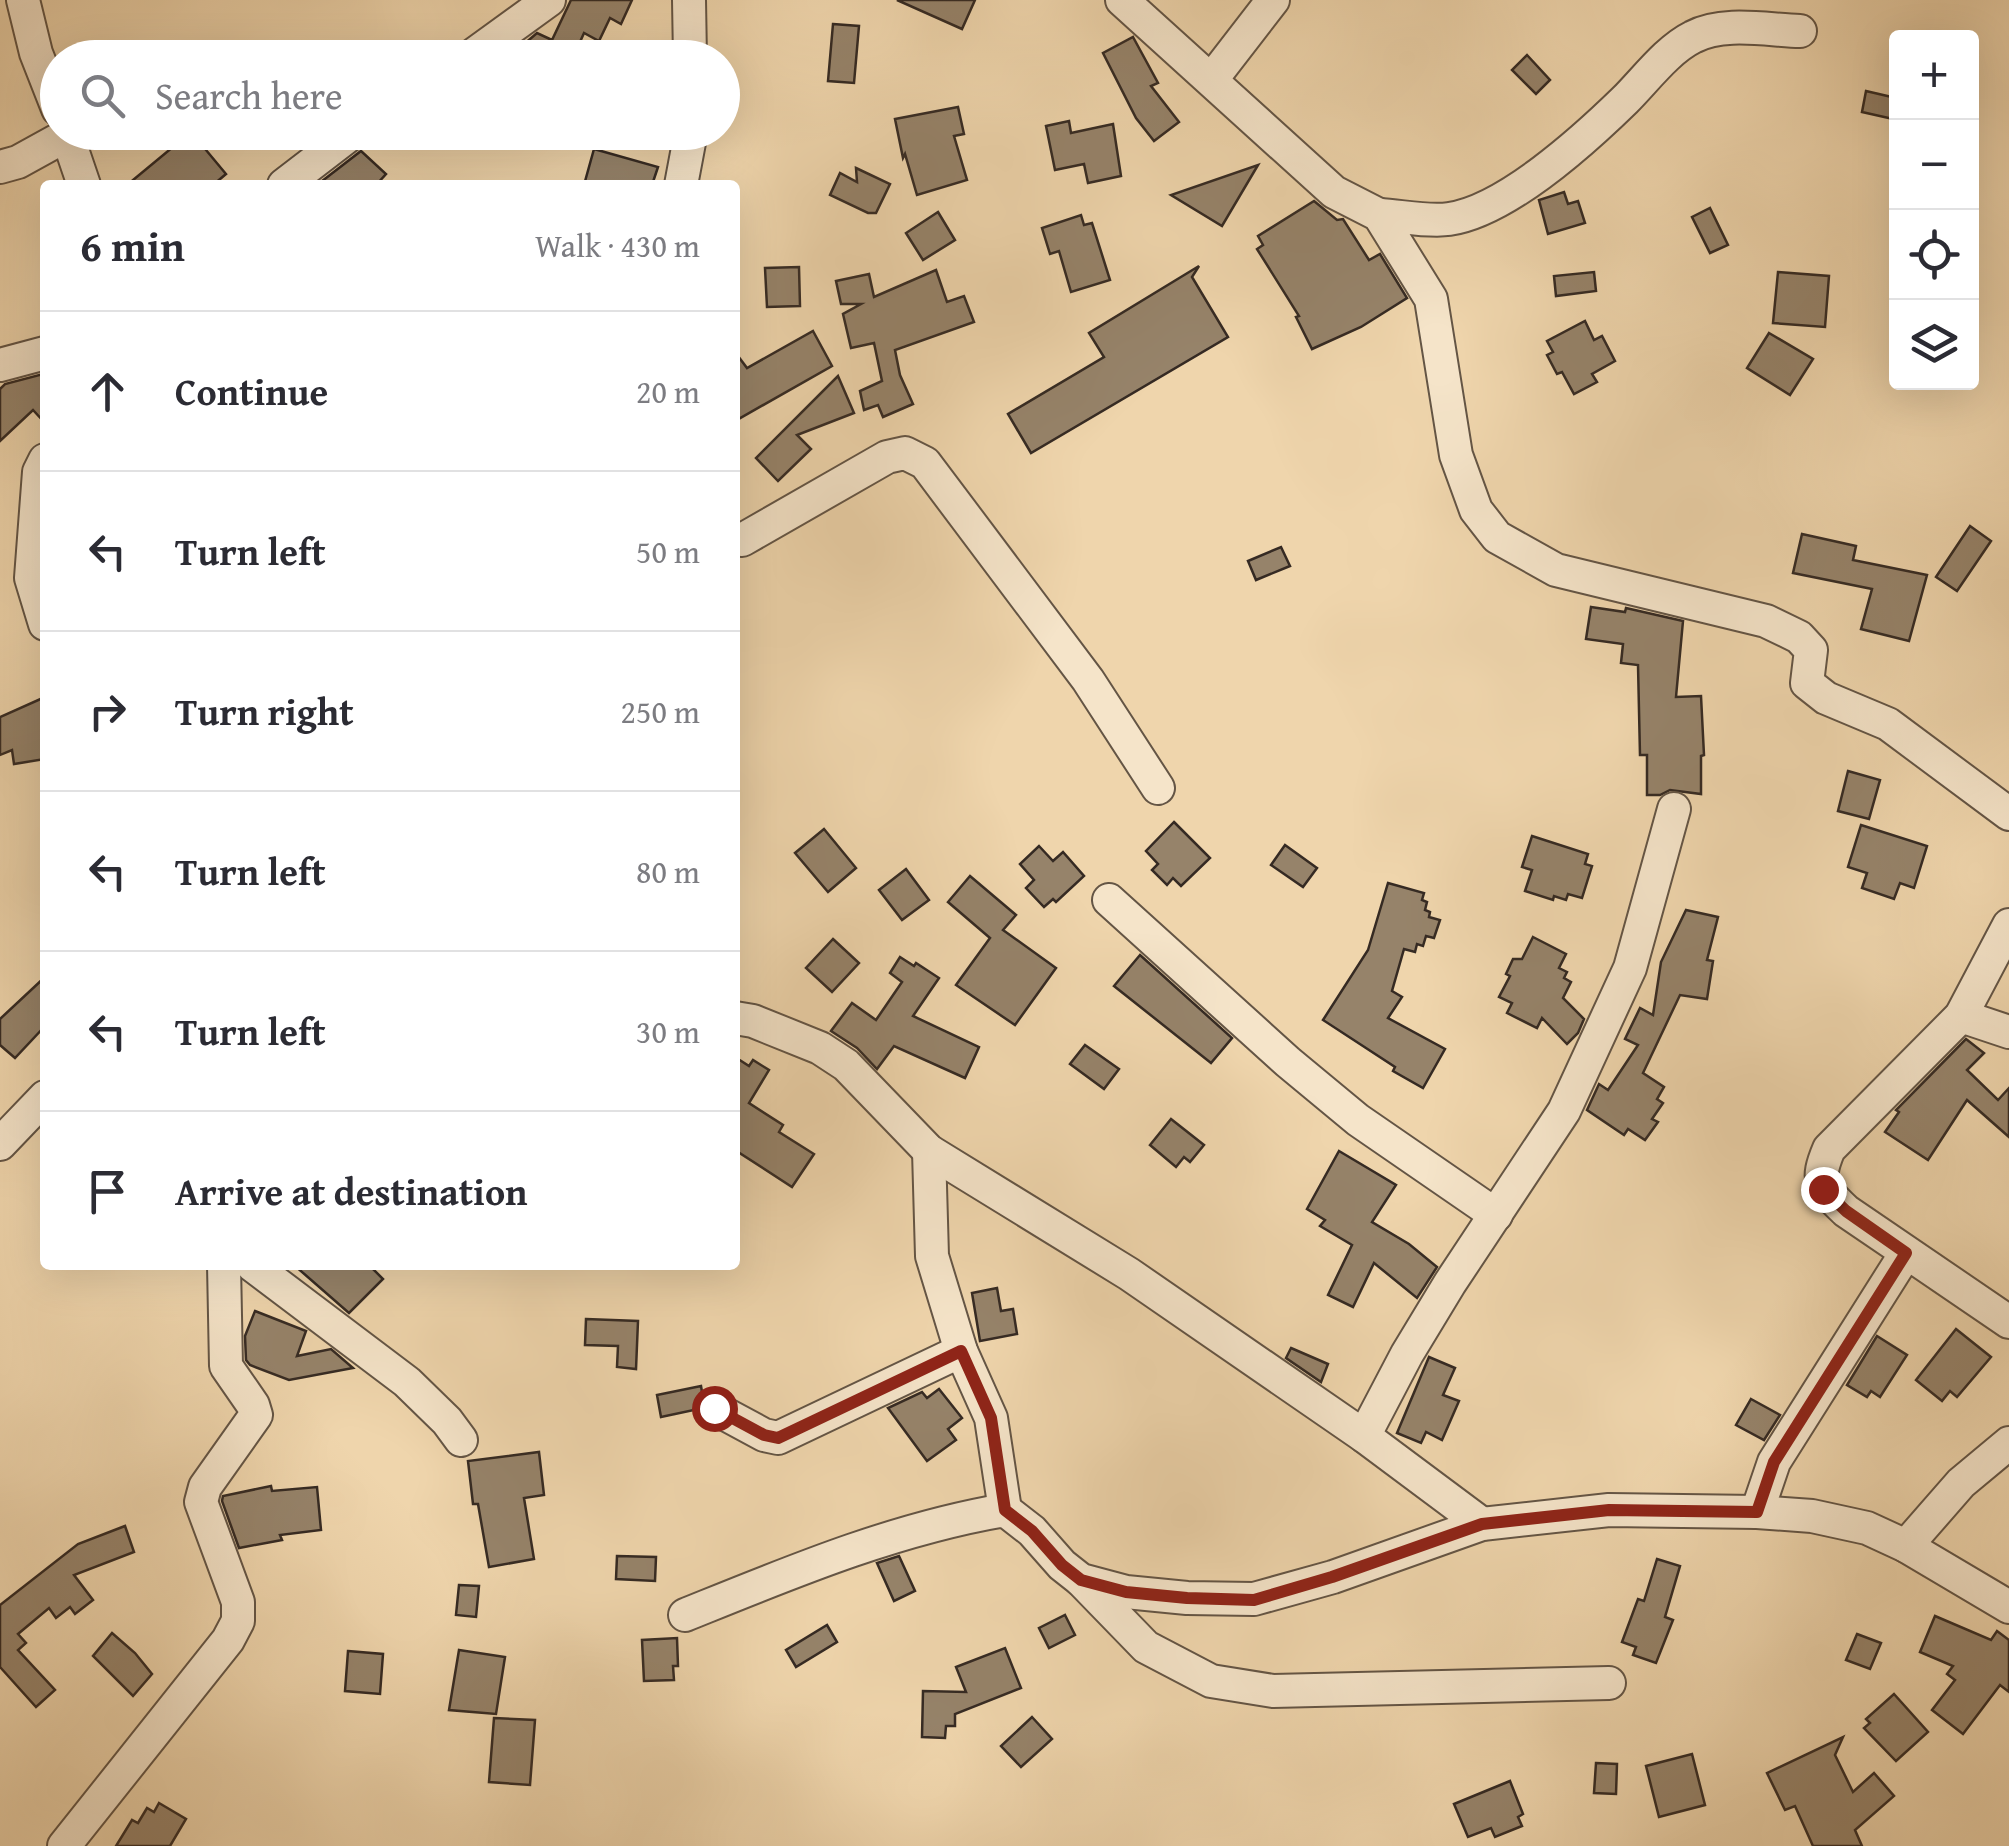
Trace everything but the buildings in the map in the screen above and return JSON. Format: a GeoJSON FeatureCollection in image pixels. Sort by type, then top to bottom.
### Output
{"type":"FeatureCollection","features":[{"type":"Feature","properties":{"kind":"street"},"geometry":{"type":"LineString","coordinates":[[23,0],[40,62]]}},
{"type":"Feature","properties":{"kind":"street"},"geometry":{"type":"LineString","coordinates":[[494,40],[549,0]]}},
{"type":"Feature","properties":{"kind":"street"},"geometry":{"type":"LineString","coordinates":[[689,0],[690,40]]}},
{"type":"Feature","properties":{"kind":"street"},"geometry":{"type":"LineString","coordinates":[[1122,0],[1334,192],[1379,215],[1447,219],[1485,209],[1526,184],[1613,112],[1694,36],[1717,29],[1800,32]]}},
{"type":"Feature","properties":{"kind":"street"},"geometry":{"type":"LineString","coordinates":[[1212,79],[1274,0]]}},
{"type":"Feature","properties":{"kind":"street"},"geometry":{"type":"LineString","coordinates":[[0,167],[18,162],[40,144]]}},
{"type":"Feature","properties":{"kind":"street"},"geometry":{"type":"LineString","coordinates":[[72,150],[82,180]]}},
{"type":"Feature","properties":{"kind":"street"},"geometry":{"type":"LineString","coordinates":[[291,180],[330,150]]}},
{"type":"Feature","properties":{"kind":"street"},"geometry":{"type":"LineString","coordinates":[[682,180],[687,150]]}},
{"type":"Feature","properties":{"kind":"street"},"geometry":{"type":"LineString","coordinates":[[1379,215],[1431,299],[1456,455],[1476,510],[1497,537],[1556,570],[1766,621],[1799,637],[1811,650],[1807,683],[1826,698],[1888,724],[2009,814]]}},
{"type":"Feature","properties":{"kind":"street"},"geometry":{"type":"LineString","coordinates":[[0,365],[40,354]]}},
{"type":"Feature","properties":{"kind":"street"},"geometry":{"type":"LineString","coordinates":[[740,540],[887,456],[905,453],[926,463],[1088,680],[1158,788]]}},
{"type":"Feature","properties":{"kind":"street"},"geometry":{"type":"LineString","coordinates":[[40,470],[31,578],[40,608]]}},
{"type":"Feature","properties":{"kind":"street"},"geometry":{"type":"LineString","coordinates":[[1364,1436],[1407,1354],[1564,1110],[1630,968],[1674,808]]}},
{"type":"Feature","properties":{"kind":"street"},"geometry":{"type":"LineString","coordinates":[[1109,900],[1358,1120],[1496,1215]]}},
{"type":"Feature","properties":{"kind":"street"},"geometry":{"type":"LineString","coordinates":[[2009,924],[1960,1016],[1830,1148],[1820,1176],[1823,1189],[1846,1211],[2009,1322]]}},
{"type":"Feature","properties":{"kind":"street"},"geometry":{"type":"LineString","coordinates":[[1960,1016],[2009,1032]]}},
{"type":"Feature","properties":{"kind":"street"},"geometry":{"type":"LineString","coordinates":[[740,1019],[820,1048],[846,1064],[929,1151],[1129,1274],[1364,1436],[1482,1524]]}},
{"type":"Feature","properties":{"kind":"street"},"geometry":{"type":"LineString","coordinates":[[0,1144],[40,1109]]}},
{"type":"Feature","properties":{"kind":"street"},"geometry":{"type":"LineString","coordinates":[[929,1151],[932,1256],[961,1351],[991,1418],[1005,1510],[1032,1531],[1146,1647],[1211,1680],[1274,1691],[1609,1683]]}},
{"type":"Feature","properties":{"kind":"street"},"geometry":{"type":"LineString","coordinates":[[1757,1512],[1774,1462],[1906,1253]]}},
{"type":"Feature","properties":{"kind":"street"},"geometry":{"type":"LineString","coordinates":[[64,1846],[228,1640],[238,1621],[238,1602],[201,1502],[205,1488],[256,1415],[226,1366],[224,1270]]}},
{"type":"Feature","properties":{"kind":"street"},"geometry":{"type":"LineString","coordinates":[[259,1270],[407,1382],[448,1421],[461,1440]]}},
{"type":"Feature","properties":{"kind":"street"},"geometry":{"type":"LineString","coordinates":[[714,1408],[764,1435],[778,1438],[961,1351]]}},
{"type":"Feature","properties":{"kind":"street"},"geometry":{"type":"LineString","coordinates":[[1906,1546],[1961,1483],[2009,1444]]}},
{"type":"Feature","properties":{"kind":"street"},"geometry":{"type":"LineString","coordinates":[[685,1615],[824,1558],[970,1516],[1005,1510]]}},
{"type":"Feature","properties":{"kind":"street"},"geometry":{"type":"LineString","coordinates":[[1081,1580],[1126,1592],[1254,1600],[1482,1524],[1609,1510],[1757,1512],[1812,1516],[1867,1528],[1906,1546],[2009,1607]]}},
{"type":"Feature","properties":{"kind":"route"},"geometry":{"type":"LineString","coordinates":[[714,1408],[764,1435],[778,1438],[961,1351],[991,1418],[1005,1510],[1081,1580],[1126,1592],[1254,1600],[1482,1524],[1609,1510],[1757,1512],[1774,1462],[1906,1253],[1846,1211],[1823,1189]]}}]}
